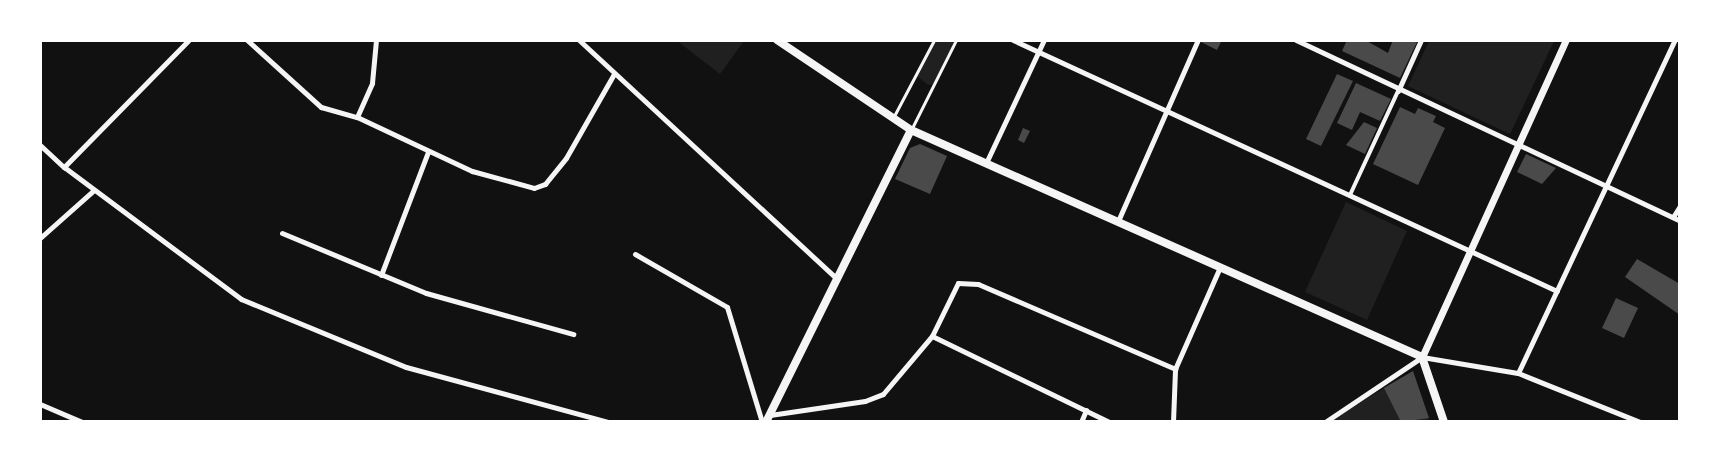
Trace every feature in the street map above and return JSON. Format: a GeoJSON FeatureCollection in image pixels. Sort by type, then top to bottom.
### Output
{"type":"FeatureCollection","features":[{"type":"Feature","properties":{"kind":"main road"},"geometry":{"type":"LineString","coordinates":[[777,40],[911,130],[1422,357],[1444,422]]}},
{"type":"Feature","properties":{"kind":"main road"},"geometry":{"type":"LineString","coordinates":[[766,419],[911,130]]}},
{"type":"Feature","properties":{"kind":"street"},"geometry":{"type":"LineString","coordinates":[[64,168],[189,40]]}},
{"type":"Feature","properties":{"kind":"street"},"geometry":{"type":"LineString","coordinates":[[247,40],[321,106],[357,117],[428,152],[519,186],[534,188],[545,184],[566,158],[614,74]]}},
{"type":"Feature","properties":{"kind":"street"},"geometry":{"type":"LineString","coordinates":[[357,117],[372,83],[376,40]]}},
{"type":"Feature","properties":{"kind":"street"},"geometry":{"type":"LineString","coordinates":[[579,40],[837,279]]}},
{"type":"Feature","properties":{"kind":"street"},"geometry":{"type":"LineString","coordinates":[[1013,40],[1557,291]]}},
{"type":"Feature","properties":{"kind":"street"},"geometry":{"type":"LineString","coordinates":[[986,163],[1044,40]]}},
{"type":"Feature","properties":{"kind":"street"},"geometry":{"type":"LineString","coordinates":[[1118,221],[1198,40]]}},
{"type":"Feature","properties":{"kind":"street"},"geometry":{"type":"LineString","coordinates":[[1296,40],[1398,91],[1680,221]]}},
{"type":"Feature","properties":{"kind":"street"},"geometry":{"type":"LineString","coordinates":[[1350,195],[1421,40]]}},
{"type":"Feature","properties":{"kind":"street"},"geometry":{"type":"LineString","coordinates":[[1325,422],[1422,357],[1566,40]]}},
{"type":"Feature","properties":{"kind":"street"},"geometry":{"type":"LineString","coordinates":[[1518,373],[1676,40]]}},
{"type":"Feature","properties":{"kind":"street"},"geometry":{"type":"LineString","coordinates":[[40,145],[64,168],[241,299],[276,316],[406,367],[609,422]]}},
{"type":"Feature","properties":{"kind":"street"},"geometry":{"type":"LineString","coordinates":[[381,275],[428,152]]}},
{"type":"Feature","properties":{"kind":"street"},"geometry":{"type":"LineString","coordinates":[[40,238],[94,190]]}},
{"type":"Feature","properties":{"kind":"street"},"geometry":{"type":"LineString","coordinates":[[1673,217],[1680,206]]}},
{"type":"Feature","properties":{"kind":"street"},"geometry":{"type":"LineString","coordinates":[[282,233],[426,292],[573,334]]}},
{"type":"Feature","properties":{"kind":"street"},"geometry":{"type":"LineString","coordinates":[[635,254],[727,307],[766,419],[865,401],[883,394],[932,336],[958,283],[978,284],[1175,369]]}},
{"type":"Feature","properties":{"kind":"street"},"geometry":{"type":"LineString","coordinates":[[1173,422],[1175,369],[1220,267]]}},
{"type":"Feature","properties":{"kind":"street"},"geometry":{"type":"LineString","coordinates":[[932,336],[1109,422]]}},
{"type":"Feature","properties":{"kind":"street"},"geometry":{"type":"LineString","coordinates":[[1422,357],[1518,373],[1640,422]]}},
{"type":"Feature","properties":{"kind":"street"},"geometry":{"type":"LineString","coordinates":[[40,404],[82,422]]}},
{"type":"Feature","properties":{"kind":"street"},"geometry":{"type":"LineString","coordinates":[[1081,422],[1086,410]]}},
{"type":"Feature","properties":{"kind":"lane"},"geometry":{"type":"LineString","coordinates":[[893,118],[934,40]]}},
{"type":"Feature","properties":{"kind":"lane"},"geometry":{"type":"LineString","coordinates":[[911,130],[956,40]]}},
{"type":"Feature","properties":{"kind":"shaded area"},"geometry":{"type":"Polygon","coordinates":[[[676,40],[744,40],[744,41],[720,74],[676,40]]]}},
{"type":"Feature","properties":{"kind":"shaded area"},"geometry":{"type":"Polygon","coordinates":[[[1429,40],[1554,41],[1510,134],[1408,86],[1429,40]]]}},
{"type":"Feature","properties":{"kind":"shaded area"},"geometry":{"type":"Polygon","coordinates":[[[934,41],[956,41],[934,84],[928,85],[916,75],[934,41]]]}},
{"type":"Feature","properties":{"kind":"shaded area"},"geometry":{"type":"Polygon","coordinates":[[[1346,202],[1407,231],[1367,320],[1305,292],[1346,202]]]}},
{"type":"Feature","properties":{"kind":"shaded area"},"geometry":{"type":"Polygon","coordinates":[[[1413,371],[1429,421],[1329,422],[1384,388],[1413,371]]]}},
{"type":"Feature","properties":{"kind":"building"},"geometry":{"type":"Polygon","coordinates":[[[1197,40],[1222,40],[1217,50],[1197,40]]]}},
{"type":"Feature","properties":{"kind":"building"},"geometry":{"type":"Polygon","coordinates":[[[1347,40],[1365,40],[1388,53],[1393,40],[1418,40],[1400,78],[1342,51],[1347,40]]]}},
{"type":"Feature","properties":{"kind":"building"},"geometry":{"type":"Polygon","coordinates":[[[1337,74],[1353,81],[1321,146],[1306,139],[1337,74]]]}},
{"type":"Feature","properties":{"kind":"building"},"geometry":{"type":"Polygon","coordinates":[[[1356,83],[1391,99],[1380,121],[1360,112],[1352,130],[1337,123],[1356,83]]]}},
{"type":"Feature","properties":{"kind":"building"},"geometry":{"type":"Polygon","coordinates":[[[1400,107],[1415,114],[1418,108],[1436,116],[1433,122],[1445,128],[1418,185],[1373,164],[1400,107]]]}},
{"type":"Feature","properties":{"kind":"building"},"geometry":{"type":"Polygon","coordinates":[[[1364,122],[1377,128],[1365,154],[1346,145],[1364,122]]]}},
{"type":"Feature","properties":{"kind":"building"},"geometry":{"type":"Polygon","coordinates":[[[1023,128],[1030,131],[1024,143],[1018,140],[1023,128]]]}},
{"type":"Feature","properties":{"kind":"building"},"geometry":{"type":"Polygon","coordinates":[[[920,144],[947,156],[930,194],[895,179],[910,148],[920,144]]]}},
{"type":"Feature","properties":{"kind":"building"},"geometry":{"type":"Polygon","coordinates":[[[1526,154],[1556,168],[1542,184],[1517,172],[1526,154]]]}},
{"type":"Feature","properties":{"kind":"building"},"geometry":{"type":"Polygon","coordinates":[[[1637,259],[1680,284],[1680,315],[1625,277],[1637,259]]]}},
{"type":"Feature","properties":{"kind":"building"},"geometry":{"type":"Polygon","coordinates":[[[1616,298],[1638,308],[1624,338],[1602,328],[1616,298]]]}},
{"type":"Feature","properties":{"kind":"building"},"geometry":{"type":"Polygon","coordinates":[[[1413,371],[1429,418],[1401,422],[1384,388],[1413,371]]]}}]}
